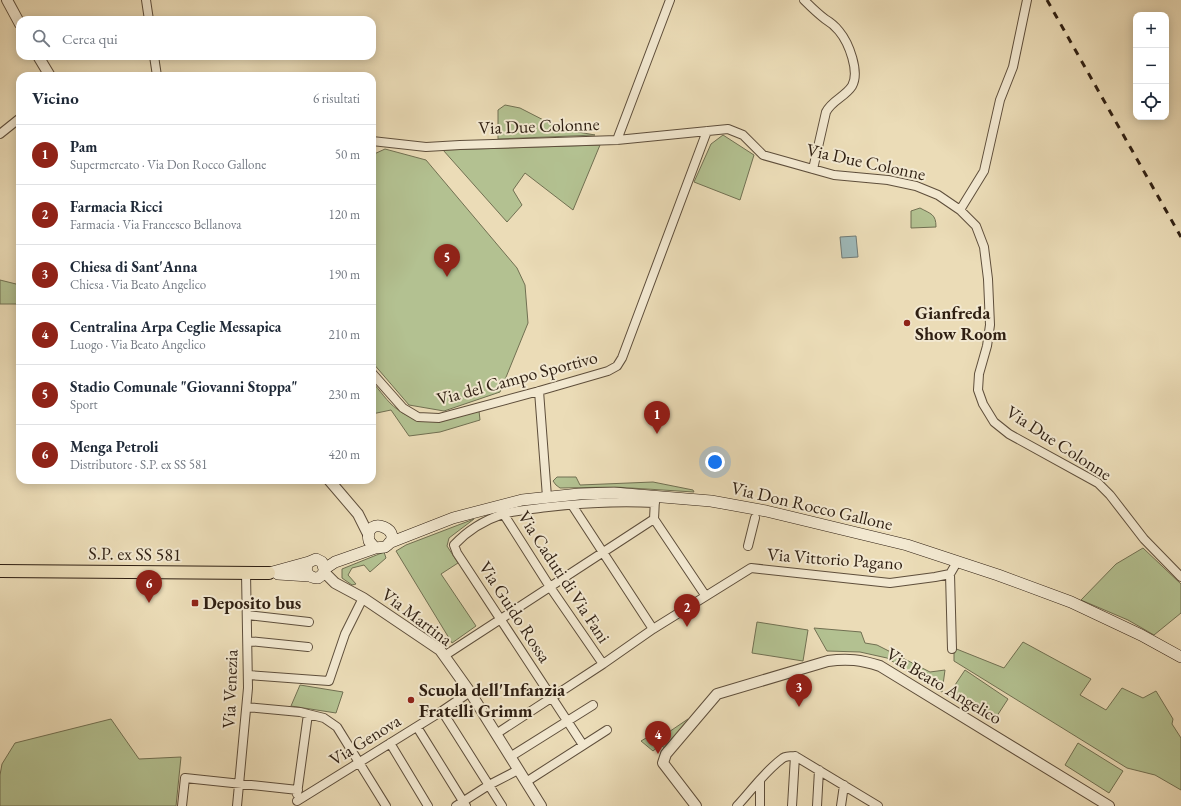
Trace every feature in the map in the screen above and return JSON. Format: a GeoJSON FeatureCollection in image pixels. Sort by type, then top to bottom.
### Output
{"type":"FeatureCollection","features":[{"type":"Feature","properties":{"kind":"main road","name":"Via Don Rocco Gallone"},"geometry":{"type":"LineString","coordinates":[[390,543],[453,518],[501,510],[522,500],[579,494],[614,493],[655,499],[711,501],[766,511],[907,545],[1071,602],[1141,635],[1181,657]]}},
{"type":"Feature","properties":{"kind":"main road"},"geometry":{"type":"LineString","coordinates":[[317,570],[334,556],[354,548],[368,536],[376,526],[418,531]]}},
{"type":"Feature","properties":{"kind":"main road"},"geometry":{"type":"LineString","coordinates":[[269,573],[317,570],[375,548],[385,547],[390,543],[391,537],[389,530],[385,527]]}},
{"type":"Feature","properties":{"kind":"main road"},"geometry":{"type":"LineString","coordinates":[[368,536],[370,544],[375,548]]}},
{"type":"Feature","properties":{"kind":"main road","name":"S.P. ex SS 581"},"geometry":{"type":"LineString","coordinates":[[0,571],[269,573]]}},
{"type":"Feature","properties":{"kind":"street"},"geometry":{"type":"LineString","coordinates":[[6,0],[16,17]]}},
{"type":"Feature","properties":{"kind":"street"},"geometry":{"type":"LineString","coordinates":[[146,0],[148,16]]}},
{"type":"Feature","properties":{"kind":"street"},"geometry":{"type":"LineString","coordinates":[[617,140],[670,0]]}},
{"type":"Feature","properties":{"kind":"street"},"geometry":{"type":"LineString","coordinates":[[804,0],[840,31],[845,40],[855,71],[855,78],[847,93],[829,106],[826,112],[813,169]]}},
{"type":"Feature","properties":{"kind":"street"},"geometry":{"type":"LineString","coordinates":[[960,210],[984,171],[1000,100],[1013,67],[1027,0]]}},
{"type":"Feature","properties":{"kind":"street"},"geometry":{"type":"LineString","coordinates":[[40,60],[48,72]]}},
{"type":"Feature","properties":{"kind":"street"},"geometry":{"type":"LineString","coordinates":[[155,60],[156,72]]}},
{"type":"Feature","properties":{"kind":"street"},"geometry":{"type":"LineString","coordinates":[[0,134],[16,121]]}},
{"type":"Feature","properties":{"kind":"street","name":"Via Due Colonne"},"geometry":{"type":"LineString","coordinates":[[376,141],[426,148],[460,145],[617,140],[728,129],[743,135],[763,155],[834,175],[888,180],[916,186],[938,195],[960,210],[976,226],[984,247],[988,279],[990,325],[987,346],[979,374],[978,390],[983,404],[994,422],[1009,434],[1098,483],[1144,539],[1181,577]]}},
{"type":"Feature","properties":{"kind":"street","name":"Via del Campo Sportivo"},"geometry":{"type":"LineString","coordinates":[[376,378],[403,408],[418,417],[439,418],[539,392],[608,371],[617,366],[622,358],[707,131]]}},
{"type":"Feature","properties":{"kind":"street"},"geometry":{"type":"LineString","coordinates":[[539,392],[547,497]]}},
{"type":"Feature","properties":{"kind":"street"},"geometry":{"type":"LineString","coordinates":[[333,484],[342,497],[358,514],[368,536]]}},
{"type":"Feature","properties":{"kind":"street"},"geometry":{"type":"LineString","coordinates":[[496,734],[706,595],[654,520],[655,499],[524,510],[501,510]]}},
{"type":"Feature","properties":{"kind":"street"},"geometry":{"type":"LineString","coordinates":[[572,505],[653,629]]}},
{"type":"Feature","properties":{"kind":"street","name":"Via Caduti di Via Fani"},"geometry":{"type":"LineString","coordinates":[[501,510],[550,587],[603,664]]}},
{"type":"Feature","properties":{"kind":"street","name":"Via Guido Rossa"},"geometry":{"type":"LineString","coordinates":[[501,510],[491,519],[464,535],[454,545],[457,553],[583,745]]}},
{"type":"Feature","properties":{"kind":"street"},"geometry":{"type":"LineString","coordinates":[[358,514],[385,527]]}},
{"type":"Feature","properties":{"kind":"street"},"geometry":{"type":"LineString","coordinates":[[748,546],[755,518]]}},
{"type":"Feature","properties":{"kind":"street"},"geometry":{"type":"LineString","coordinates":[[444,656],[654,520]]}},
{"type":"Feature","properties":{"kind":"street"},"geometry":{"type":"LineString","coordinates":[[952,649],[950,574],[957,562]]}},
{"type":"Feature","properties":{"kind":"street","name":"Via Vittorio Pagano"},"geometry":{"type":"LineString","coordinates":[[706,595],[751,568],[890,583],[950,574]]}},
{"type":"Feature","properties":{"kind":"street","name":"Via Martina"},"geometry":{"type":"LineString","coordinates":[[317,570],[342,587],[363,598],[440,650],[470,692],[540,806]]}},
{"type":"Feature","properties":{"kind":"street","name":"Via Venezia"},"geometry":{"type":"LineString","coordinates":[[237,806],[247,707],[248,641],[246,573]]}},
{"type":"Feature","properties":{"kind":"street"},"geometry":{"type":"LineString","coordinates":[[248,675],[329,681],[346,634],[363,598]]}},
{"type":"Feature","properties":{"kind":"street"},"geometry":{"type":"LineString","coordinates":[[247,615],[309,622]]}},
{"type":"Feature","properties":{"kind":"street"},"geometry":{"type":"LineString","coordinates":[[248,641],[308,647]]}},
{"type":"Feature","properties":{"kind":"street","name":"Via Beato Angelico"},"geometry":{"type":"LineString","coordinates":[[696,806],[663,763],[666,754],[717,694],[828,661],[843,659],[864,660],[880,666],[1109,806]]}},
{"type":"Feature","properties":{"kind":"street","name":"Via Genova"},"geometry":{"type":"LineString","coordinates":[[296,804],[470,692]]}},
{"type":"Feature","properties":{"kind":"street"},"geometry":{"type":"LineString","coordinates":[[510,757],[593,705]]}},
{"type":"Feature","properties":{"kind":"street"},"geometry":{"type":"LineString","coordinates":[[247,707],[308,714],[324,718],[337,728],[386,806]]}},
{"type":"Feature","properties":{"kind":"street"},"geometry":{"type":"LineString","coordinates":[[442,711],[502,806]]}},
{"type":"Feature","properties":{"kind":"street"},"geometry":{"type":"LineString","coordinates":[[296,804],[308,714]]}},
{"type":"Feature","properties":{"kind":"street"},"geometry":{"type":"LineString","coordinates":[[417,726],[462,804],[489,785],[518,770]]}},
{"type":"Feature","properties":{"kind":"street"},"geometry":{"type":"LineString","coordinates":[[526,782],[607,730]]}},
{"type":"Feature","properties":{"kind":"street"},"geometry":{"type":"LineString","coordinates":[[390,743],[428,806]]}},
{"type":"Feature","properties":{"kind":"street"},"geometry":{"type":"LineString","coordinates":[[792,806],[794,756]]}},
{"type":"Feature","properties":{"kind":"street"},"geometry":{"type":"LineString","coordinates":[[737,806],[760,780],[784,757],[794,756],[878,806]]}},
{"type":"Feature","properties":{"kind":"street"},"geometry":{"type":"LineString","coordinates":[[817,806],[819,770]]}},
{"type":"Feature","properties":{"kind":"street"},"geometry":{"type":"LineString","coordinates":[[182,806],[185,778],[298,790]]}},
{"type":"Feature","properties":{"kind":"street"},"geometry":{"type":"LineString","coordinates":[[760,780],[760,806]]}},
{"type":"Feature","properties":{"kind":"street"},"geometry":{"type":"LineString","coordinates":[[841,806],[844,785]]}},
{"type":"Feature","properties":{"kind":"green space"},"geometry":{"type":"Polygon","coordinates":[[[505,105],[520,108],[561,129],[595,135],[498,139],[498,110],[505,105]]]}},
{"type":"Feature","properties":{"kind":"green space"},"geometry":{"type":"Polygon","coordinates":[[[723,135],[754,155],[740,200],[694,182],[711,144],[723,135]]]}},
{"type":"Feature","properties":{"kind":"green space"},"geometry":{"type":"Polygon","coordinates":[[[600,145],[573,210],[525,173],[513,190],[522,205],[507,222],[443,150],[600,145]]]}},
{"type":"Feature","properties":{"kind":"green space"},"geometry":{"type":"Polygon","coordinates":[[[385,149],[426,160],[517,268],[525,285],[528,323],[500,392],[444,411],[409,405],[376,367],[376,153],[385,149]]]}},
{"type":"Feature","properties":{"kind":"green space"},"geometry":{"type":"Polygon","coordinates":[[[920,208],[930,213],[934,217],[936,227],[911,228],[911,211],[920,208]]]}},
{"type":"Feature","properties":{"kind":"green space"},"geometry":{"type":"Polygon","coordinates":[[[0,280],[16,284],[16,304],[0,304],[0,280]]]}},
{"type":"Feature","properties":{"kind":"green space"},"geometry":{"type":"Polygon","coordinates":[[[376,387],[393,406],[407,415],[417,419],[437,421],[479,411],[480,420],[440,432],[409,436],[391,410],[376,413],[376,387]]]}},
{"type":"Feature","properties":{"kind":"green space"},"geometry":{"type":"Polygon","coordinates":[[[557,477],[576,477],[580,485],[653,482],[693,490],[694,492],[615,487],[560,488],[553,481],[557,477]]]}},
{"type":"Feature","properties":{"kind":"green space"},"geometry":{"type":"Polygon","coordinates":[[[474,519],[449,538],[447,546],[458,563],[441,574],[476,626],[452,643],[396,551],[406,545],[474,519]]]}},
{"type":"Feature","properties":{"kind":"green space"},"geometry":{"type":"Polygon","coordinates":[[[1143,548],[1181,584],[1181,613],[1154,635],[1128,620],[1081,600],[1116,564],[1143,548]]]}},
{"type":"Feature","properties":{"kind":"green space"},"geometry":{"type":"Polygon","coordinates":[[[384,552],[386,558],[370,572],[364,565],[352,568],[348,575],[356,584],[352,585],[342,578],[342,569],[384,552]]]}},
{"type":"Feature","properties":{"kind":"green space"},"geometry":{"type":"Polygon","coordinates":[[[757,622],[808,630],[803,661],[752,653],[757,622]]]}},
{"type":"Feature","properties":{"kind":"green space"},"geometry":{"type":"Polygon","coordinates":[[[814,628],[861,632],[865,643],[877,645],[930,672],[945,670],[942,692],[887,658],[860,652],[827,651],[814,628]]]}},
{"type":"Feature","properties":{"kind":"green space"},"geometry":{"type":"Polygon","coordinates":[[[1023,642],[1091,679],[1080,695],[1106,710],[1122,688],[1143,698],[1156,691],[1173,719],[1172,724],[1181,738],[1181,790],[1155,775],[1127,768],[954,661],[954,648],[1004,668],[1023,642]]]}},
{"type":"Feature","properties":{"kind":"green space"},"geometry":{"type":"Polygon","coordinates":[[[965,670],[1008,699],[993,722],[949,694],[965,670]]]}},
{"type":"Feature","properties":{"kind":"green space"},"geometry":{"type":"Polygon","coordinates":[[[300,685],[343,692],[336,713],[291,706],[300,685]]]}},
{"type":"Feature","properties":{"kind":"green space"},"geometry":{"type":"Polygon","coordinates":[[[111,719],[139,759],[181,757],[176,806],[0,806],[0,775],[2,764],[15,743],[111,719]]]}},
{"type":"Feature","properties":{"kind":"green space"},"geometry":{"type":"Polygon","coordinates":[[[688,719],[689,720],[665,748],[660,745],[653,751],[641,741],[658,731],[663,736],[688,719]]]}},
{"type":"Feature","properties":{"kind":"green space"},"geometry":{"type":"Polygon","coordinates":[[[1078,743],[1123,771],[1109,793],[1065,765],[1078,743]]]}},
{"type":"Feature","properties":{"kind":"water"},"geometry":{"type":"Polygon","coordinates":[[[856,236],[858,257],[842,258],[840,237],[856,236]]]}},
{"type":"Feature","properties":{"kind":"railway"},"geometry":{"type":"LineString","coordinates":[[1047,0],[1181,237]]}},
{"type":"Feature","properties":{"kind":"place","name":"Stadio Comunale \"Giovanni Stoppa\""},"geometry":{"type":"Point","coordinates":[447,277]}},
{"type":"Feature","properties":{"kind":"place","name":"Gianfreda Show Room"},"geometry":{"type":"Point","coordinates":[907,323]}},
{"type":"Feature","properties":{"kind":"place","name":"Pam"},"geometry":{"type":"Point","coordinates":[657,434]}},
{"type":"Feature","properties":{"kind":"place","name":"Menga Petroli"},"geometry":{"type":"Point","coordinates":[149,603]}},
{"type":"Feature","properties":{"kind":"place","name":"Deposito bus"},"geometry":{"type":"Point","coordinates":[195,603]}},
{"type":"Feature","properties":{"kind":"place","name":"Farmacia Ricci"},"geometry":{"type":"Point","coordinates":[687,627]}},
{"type":"Feature","properties":{"kind":"place","name":"Scuola dell'Infanzia Fratelli Grimm"},"geometry":{"type":"Point","coordinates":[411,700]}},
{"type":"Feature","properties":{"kind":"place","name":"Chiesa di Sant'Anna"},"geometry":{"type":"Point","coordinates":[799,707]}},
{"type":"Feature","properties":{"kind":"place","name":"Centralina Arpa Ceglie Messapica"},"geometry":{"type":"Point","coordinates":[658,754]}}]}
